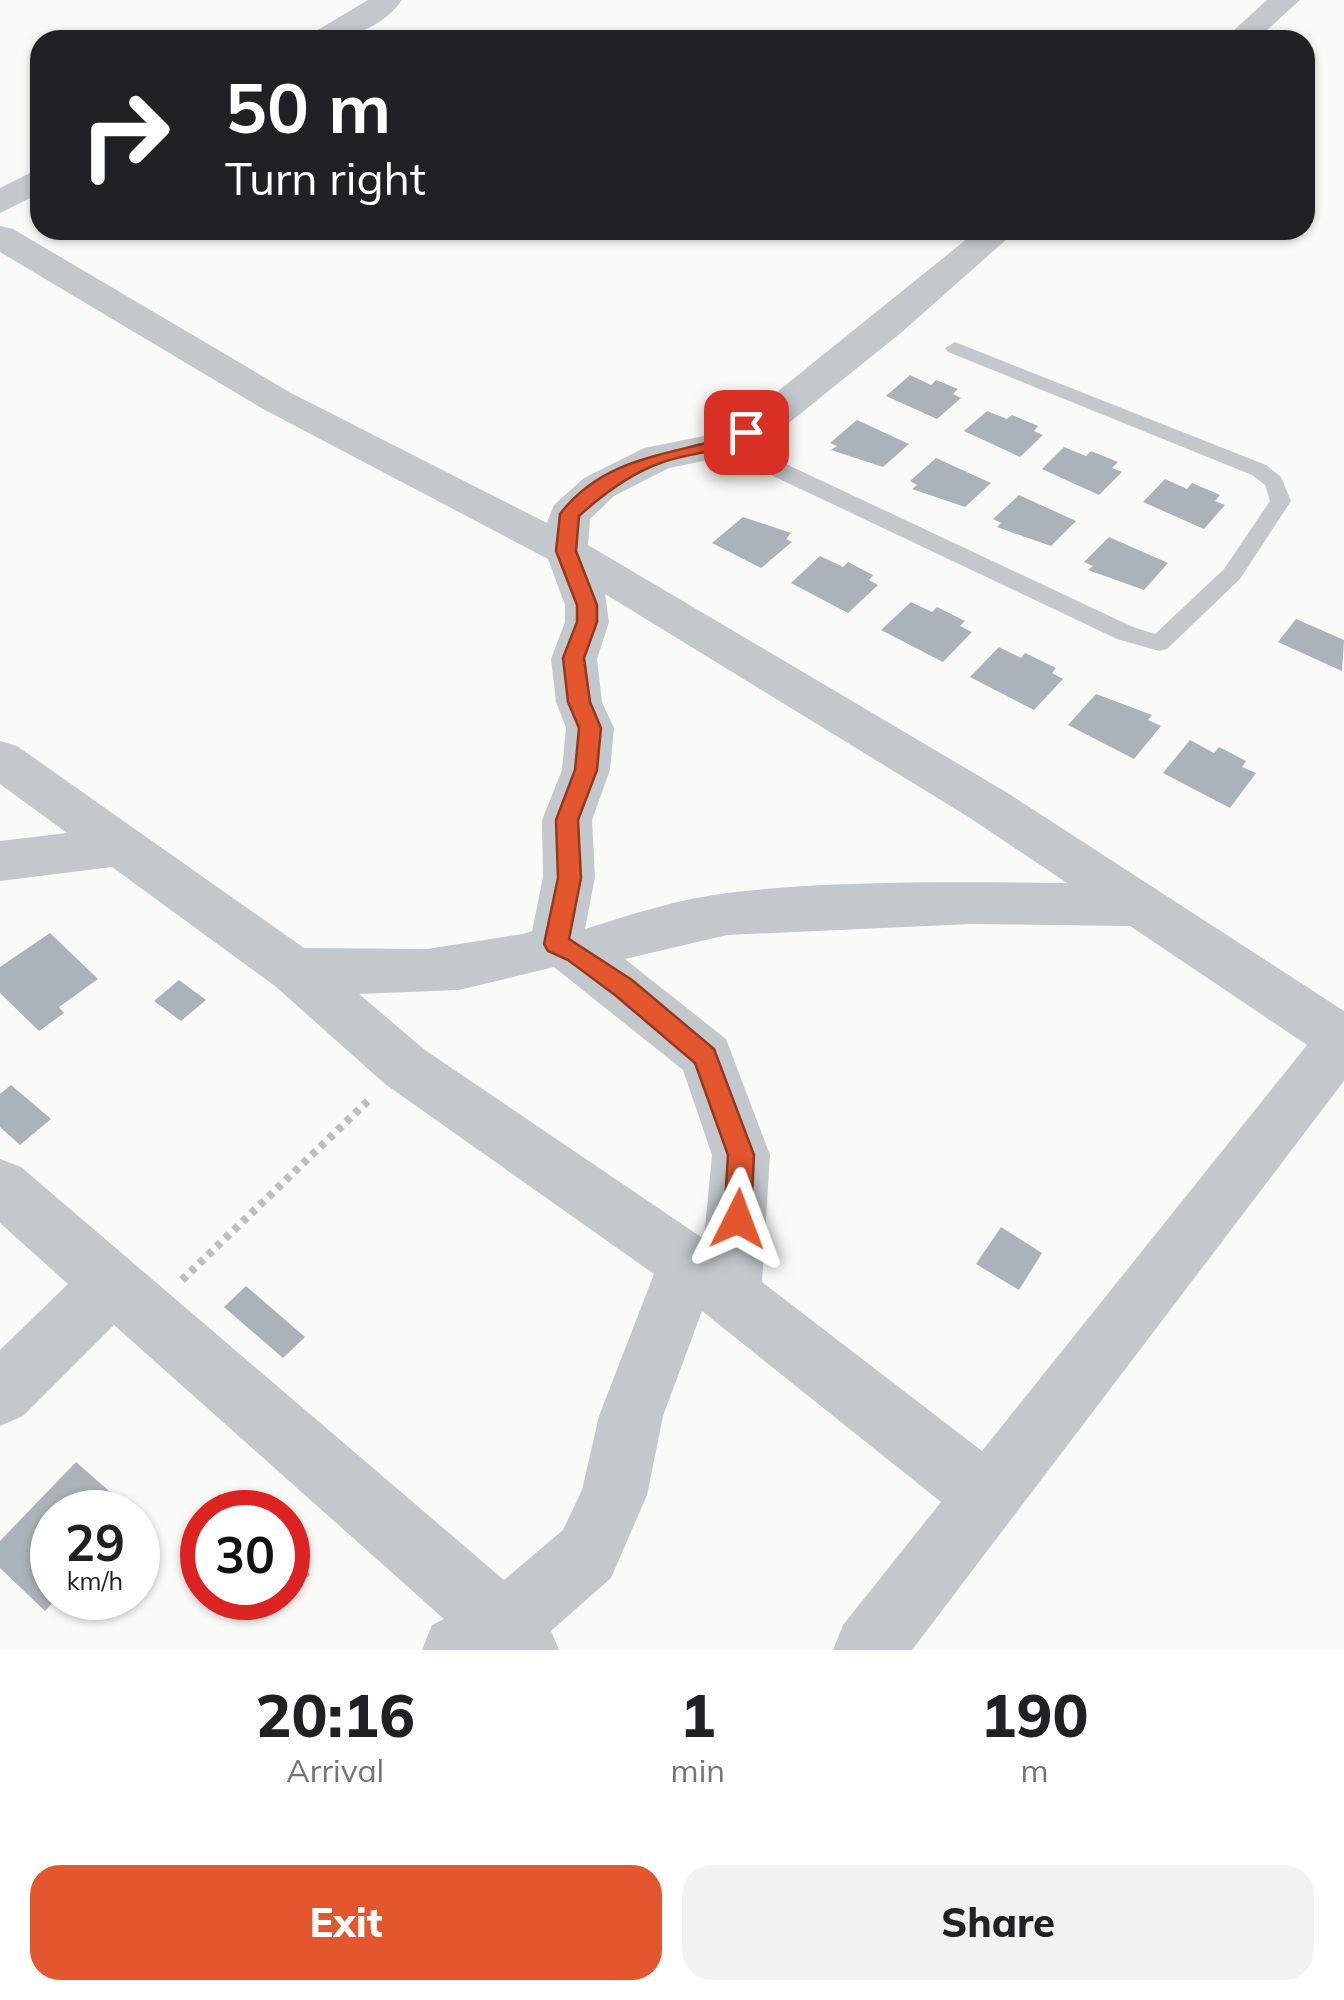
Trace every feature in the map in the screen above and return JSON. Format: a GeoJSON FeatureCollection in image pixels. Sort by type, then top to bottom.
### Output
{"type":"FeatureCollection","features":[{"type":"Feature","properties":{"kind":"street"},"geometry":{"type":"LineString","coordinates":[[338,30],[364,18],[387,0]]}},
{"type":"Feature","properties":{"kind":"street"},"geometry":{"type":"LineString","coordinates":[[1250,30],[1285,0]]}},
{"type":"Feature","properties":{"kind":"street"},"geometry":{"type":"LineString","coordinates":[[0,202],[30,184]]}},
{"type":"Feature","properties":{"kind":"street"},"geometry":{"type":"LineString","coordinates":[[0,237],[277,401],[566,551],[1145,905],[1344,1039],[868,1650]]}},
{"type":"Feature","properties":{"kind":"street"},"geometry":{"type":"LineString","coordinates":[[567,948],[567,820],[586,770],[590,728],[579,702],[574,658],[587,622],[587,605],[566,551],[569,514],[599,487],[658,457],[720,446],[771,417],[890,324],[987,240]]}},
{"type":"Feature","properties":{"kind":"street"},"geometry":{"type":"LineString","coordinates":[[0,759],[294,970],[404,1067],[709,1279],[986,1496]]}},
{"type":"Feature","properties":{"kind":"street"},"geometry":{"type":"LineString","coordinates":[[0,861],[120,846]]}},
{"type":"Feature","properties":{"kind":"street"},"geometry":{"type":"LineString","coordinates":[[294,970],[404,973],[478,968],[727,914],[953,904],[1145,905]]}},
{"type":"Feature","properties":{"kind":"street"},"geometry":{"type":"LineString","coordinates":[[0,1186],[495,1642],[587,1554],[614,1495],[631,1416],[709,1279],[741,1155],[706,1056],[567,948]]}},
{"type":"Feature","properties":{"kind":"street"},"geometry":{"type":"LineString","coordinates":[[0,1394],[128,1300]]}},
{"type":"Feature","properties":{"kind":"lane"},"geometry":{"type":"LineString","coordinates":[[720,446],[748,454],[1125,633],[1160,643],[1232,574],[1282,501],[1274,482],[1226,454],[955,348]]}},
{"type":"Feature","properties":{"kind":"path"},"geometry":{"type":"LineString","coordinates":[[128,1300],[404,1067]]}},
{"type":"Feature","properties":{"kind":"building"},"geometry":{"type":"Polygon","coordinates":[[[910,375],[931,385],[936,380],[958,389],[953,394],[961,398],[937,419],[886,396],[910,375]]]}},
{"type":"Feature","properties":{"kind":"building"},"geometry":{"type":"Polygon","coordinates":[[[987,411],[1007,419],[1012,415],[1038,426],[1034,431],[1043,435],[1020,457],[964,431],[987,411]]]}},
{"type":"Feature","properties":{"kind":"building"},"geometry":{"type":"Polygon","coordinates":[[[857,420],[909,444],[883,467],[831,450],[837,446],[830,443],[857,420]]]}},
{"type":"Feature","properties":{"kind":"building"},"geometry":{"type":"Polygon","coordinates":[[[1064,447],[1086,456],[1091,451],[1118,462],[1112,468],[1122,472],[1099,495],[1042,469],[1064,447]]]}},
{"type":"Feature","properties":{"kind":"building"},"geometry":{"type":"Polygon","coordinates":[[[936,458],[991,483],[965,507],[912,489],[917,485],[910,481],[936,458]]]}},
{"type":"Feature","properties":{"kind":"building"},"geometry":{"type":"Polygon","coordinates":[[[1165,479],[1187,489],[1192,483],[1220,495],[1215,501],[1225,505],[1204,529],[1143,502],[1165,479]]]}},
{"type":"Feature","properties":{"kind":"building"},"geometry":{"type":"Polygon","coordinates":[[[1019,495],[1076,521],[1051,546],[997,527],[1001,523],[993,519],[1019,495]]]}},
{"type":"Feature","properties":{"kind":"building"},"geometry":{"type":"Polygon","coordinates":[[[743,517],[791,533],[786,539],[792,542],[761,568],[712,543],[743,517]]]}},
{"type":"Feature","properties":{"kind":"building"},"geometry":{"type":"Polygon","coordinates":[[[1109,537],[1168,563],[1144,590],[1088,570],[1093,566],[1084,562],[1109,537]]]}},
{"type":"Feature","properties":{"kind":"building"},"geometry":{"type":"Polygon","coordinates":[[[820,556],[843,567],[848,562],[873,575],[869,580],[878,585],[848,613],[791,583],[820,556]]]}},
{"type":"Feature","properties":{"kind":"building"},"geometry":{"type":"Polygon","coordinates":[[[911,602],[932,612],[937,607],[965,621],[960,626],[972,632],[943,662],[881,630],[911,602]]]}},
{"type":"Feature","properties":{"kind":"building"},"geometry":{"type":"Polygon","coordinates":[[[1296,619],[1344,640],[1342,671],[1278,642],[1296,619]]]}},
{"type":"Feature","properties":{"kind":"building"},"geometry":{"type":"Polygon","coordinates":[[[999,647],[1021,658],[1025,653],[1056,668],[1052,673],[1063,679],[1034,710],[970,677],[999,647]]]}},
{"type":"Feature","properties":{"kind":"building"},"geometry":{"type":"Polygon","coordinates":[[[1096,694],[1152,715],[1148,720],[1161,726],[1134,759],[1068,725],[1096,694]]]}},
{"type":"Feature","properties":{"kind":"building"},"geometry":{"type":"Polygon","coordinates":[[[1190,740],[1214,753],[1219,747],[1246,761],[1242,767],[1256,773],[1230,808],[1163,773],[1190,740]]]}},
{"type":"Feature","properties":{"kind":"building"},"geometry":{"type":"Polygon","coordinates":[[[50,933],[98,979],[59,1007],[64,1013],[39,1031],[0,993],[0,967],[50,933]]]}},
{"type":"Feature","properties":{"kind":"building"},"geometry":{"type":"Polygon","coordinates":[[[179,980],[206,1000],[181,1021],[154,1001],[179,980]]]}},
{"type":"Feature","properties":{"kind":"building"},"geometry":{"type":"Polygon","coordinates":[[[11,1085],[51,1119],[20,1145],[0,1127],[0,1094],[11,1085]]]}},
{"type":"Feature","properties":{"kind":"building"},"geometry":{"type":"Polygon","coordinates":[[[1001,1227],[1042,1253],[1019,1290],[976,1264],[1001,1227]]]}},
{"type":"Feature","properties":{"kind":"building"},"geometry":{"type":"Polygon","coordinates":[[[246,1286],[305,1337],[283,1358],[224,1307],[246,1286]]]}},
{"type":"Feature","properties":{"kind":"building"},"geometry":{"type":"Polygon","coordinates":[[[76,1462],[108,1490],[49,1490],[76,1462]]]}},
{"type":"Feature","properties":{"kind":"building"},"geometry":{"type":"Polygon","coordinates":[[[30,1510],[30,1597],[0,1568],[0,1541],[30,1510]]]}},
{"type":"Feature","properties":{"kind":"route"},"geometry":{"type":"LineString","coordinates":[[738,1219],[741,1155],[706,1056],[577,953],[556,944],[569,878],[567,820],[586,770],[590,728],[579,702],[574,658],[587,622],[587,605],[566,551],[569,514],[599,487],[658,457],[720,446],[746,432]]}}]}
